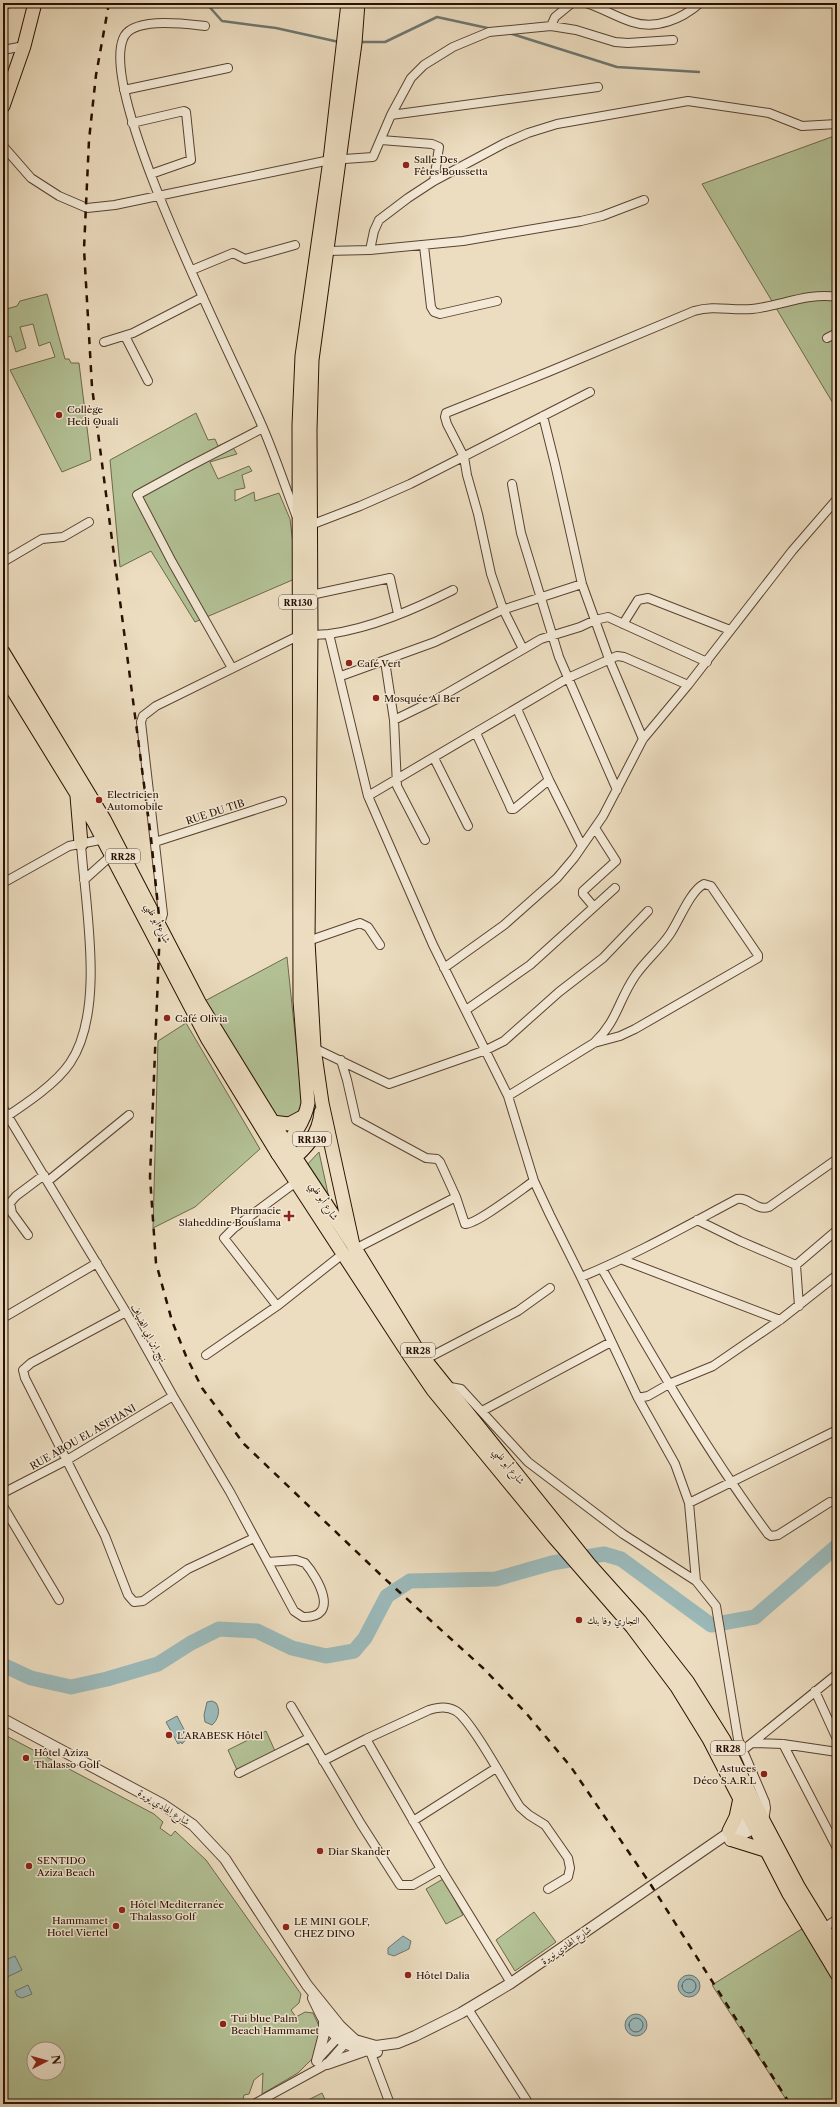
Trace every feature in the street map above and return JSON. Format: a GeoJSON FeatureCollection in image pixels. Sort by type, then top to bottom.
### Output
{"type":"FeatureCollection","features":[{"type":"Feature","properties":{"kind":"main road"},"geometry":{"type":"LineString","coordinates":[[3,106],[24,46],[35,3]]}},
{"type":"Feature","properties":{"kind":"main road","name":"RR130"},"geometry":{"type":"LineString","coordinates":[[291,1162],[314,1137],[320,1118],[322,1103],[314,1048],[308,941],[305,526],[312,360],[350,43],[351,27],[348,3]]}},
{"type":"Feature","properties":{"kind":"main road","name":"RR130"},"geometry":{"type":"LineString","coordinates":[[351,27],[358,3]]}},
{"type":"Feature","properties":{"kind":"main road","name":"RR130"},"geometry":{"type":"LineString","coordinates":[[283,1150],[306,1115],[308,1090],[300,1001],[305,636],[311,595],[299,425],[302,356],[335,160]]}},
{"type":"Feature","properties":{"kind":"main road","name":"شارع أبو ظبي"},"geometry":{"type":"LineString","coordinates":[[3,652],[82,781],[112,845],[157,931],[214,1050],[351,1249],[418,1351],[426,1359],[444,1386],[589,1564],[640,1621],[687,1681],[724,1740],[758,1818]]}},
{"type":"Feature","properties":{"kind":"main road","name":"شارع أبو ظبي"},"geometry":{"type":"LineString","coordinates":[[3,674],[112,845]]}},
{"type":"Feature","properties":{"kind":"main road"},"geometry":{"type":"LineString","coordinates":[[77,792],[80,844]]}},
{"type":"Feature","properties":{"kind":"main road","name":"شارع أبو ظبي"},"geometry":{"type":"LineString","coordinates":[[157,931],[272,1122],[283,1150]]}},
{"type":"Feature","properties":{"kind":"main road"},"geometry":{"type":"LineString","coordinates":[[322,1103],[351,1249]]}},
{"type":"Feature","properties":{"kind":"main road"},"geometry":{"type":"LineString","coordinates":[[272,1122],[289,1124],[306,1115]]}},
{"type":"Feature","properties":{"kind":"main road","name":"شارع أبو ظبي"},"geometry":{"type":"LineString","coordinates":[[291,1162],[296,1182],[351,1249],[409,1355],[433,1390],[553,1536],[632,1628],[677,1687],[709,1739],[740,1798]]}},
{"type":"Feature","properties":{"kind":"main road"},"geometry":{"type":"LineString","coordinates":[[740,1798],[731,1835],[765,1850]]}},
{"type":"Feature","properties":{"kind":"main road","name":"RR28"},"geometry":{"type":"LineString","coordinates":[[740,1798],[758,1818],[837,1950]]}},
{"type":"Feature","properties":{"kind":"main road","name":"RR28"},"geometry":{"type":"LineString","coordinates":[[758,1818],[765,1850],[837,1974]]}},
{"type":"Feature","properties":{"kind":"street"},"geometry":{"type":"LineString","coordinates":[[551,26],[555,17],[572,3]]}},
{"type":"Feature","properties":{"kind":"street"},"geometry":{"type":"LineString","coordinates":[[586,3],[633,23],[644,25],[657,24],[676,19],[691,11],[700,3]]}},
{"type":"Feature","properties":{"kind":"street"},"geometry":{"type":"LineString","coordinates":[[205,26],[177,23],[153,24],[138,27],[127,32],[123,39],[121,48],[124,90],[132,123],[159,195],[305,526],[410,484],[590,392]]}},
{"type":"Feature","properties":{"kind":"street"},"geometry":{"type":"LineString","coordinates":[[3,146],[37,183],[59,196],[87,208],[115,205],[335,160],[373,157],[382,140],[391,115],[411,78],[424,64],[453,47],[489,32],[551,26],[576,30],[615,42],[628,43],[673,40]]}},
{"type":"Feature","properties":{"kind":"street"},"geometry":{"type":"LineString","coordinates":[[3,50],[24,46]]}},
{"type":"Feature","properties":{"kind":"street"},"geometry":{"type":"LineString","coordinates":[[124,90],[228,68]]}},
{"type":"Feature","properties":{"kind":"street"},"geometry":{"type":"LineString","coordinates":[[391,115],[598,87]]}},
{"type":"Feature","properties":{"kind":"street"},"geometry":{"type":"LineString","coordinates":[[370,250],[374,231],[379,220],[392,210],[434,181],[505,143],[542,128],[581,119],[688,101],[769,113],[802,126],[837,124]]}},
{"type":"Feature","properties":{"kind":"street"},"geometry":{"type":"LineString","coordinates":[[132,123],[184,110],[186,112],[191,160],[151,174]]}},
{"type":"Feature","properties":{"kind":"street"},"geometry":{"type":"LineString","coordinates":[[382,140],[432,144],[439,147],[434,181]]}},
{"type":"Feature","properties":{"kind":"street"},"geometry":{"type":"LineString","coordinates":[[326,251],[370,250],[424,246],[463,241],[581,221],[602,216],[644,200]]}},
{"type":"Feature","properties":{"kind":"street"},"geometry":{"type":"LineString","coordinates":[[192,270],[233,253],[244,259],[295,245]]}},
{"type":"Feature","properties":{"kind":"street"},"geometry":{"type":"LineString","coordinates":[[424,246],[431,307],[434,312],[440,314],[497,300]]}},
{"type":"Feature","properties":{"kind":"street"},"geometry":{"type":"LineString","coordinates":[[104,342],[125,336],[203,296]]}},
{"type":"Feature","properties":{"kind":"street"},"geometry":{"type":"LineString","coordinates":[[523,649],[503,609],[491,574],[478,514],[466,475],[464,457],[444,416],[446,413],[694,311],[708,307],[734,310],[753,309],[818,296],[837,296]]}},
{"type":"Feature","properties":{"kind":"street"},"geometry":{"type":"LineString","coordinates":[[827,338],[837,333]]}},
{"type":"Feature","properties":{"kind":"street"},"geometry":{"type":"LineString","coordinates":[[125,336],[148,381]]}},
{"type":"Feature","properties":{"kind":"street"},"geometry":{"type":"LineString","coordinates":[[543,416],[556,464],[582,584],[609,659],[642,739]]}},
{"type":"Feature","properties":{"kind":"street"},"geometry":{"type":"LineString","coordinates":[[232,668],[172,562],[137,495],[263,428]]}},
{"type":"Feature","properties":{"kind":"street"},"geometry":{"type":"LineString","coordinates":[[512,484],[520,533],[539,597],[568,678],[617,790]]}},
{"type":"Feature","properties":{"kind":"street"},"geometry":{"type":"LineString","coordinates":[[444,968],[504,924],[557,878],[595,828],[617,790],[642,739],[707,662],[792,551],[837,499]]}},
{"type":"Feature","properties":{"kind":"street"},"geometry":{"type":"LineString","coordinates":[[3,562],[42,539],[63,537],[89,522]]}},
{"type":"Feature","properties":{"kind":"street"},"geometry":{"type":"LineString","coordinates":[[311,595],[390,578],[398,614]]}},
{"type":"Feature","properties":{"kind":"street"},"geometry":{"type":"LineString","coordinates":[[340,676],[435,642],[503,609],[582,584]]}},
{"type":"Feature","properties":{"kind":"street"},"geometry":{"type":"LineString","coordinates":[[157,931],[163,914],[141,719],[156,706],[232,668],[305,636],[329,634],[356,628],[398,614],[453,590]]}},
{"type":"Feature","properties":{"kind":"street"},"geometry":{"type":"LineString","coordinates":[[623,624],[638,600],[648,598],[730,630]]}},
{"type":"Feature","properties":{"kind":"street"},"geometry":{"type":"LineString","coordinates":[[394,720],[437,699],[523,649],[552,634],[580,627],[595,620],[608,617],[707,662]]}},
{"type":"Feature","properties":{"kind":"street"},"geometry":{"type":"LineString","coordinates":[[329,634],[368,796],[404,882],[444,968],[508,1096],[534,1181],[582,1277],[638,1398],[664,1442],[689,1503],[696,1581]]}},
{"type":"Feature","properties":{"kind":"street"},"geometry":{"type":"LineString","coordinates":[[368,796],[568,678],[617,656],[624,657],[688,685]]}},
{"type":"Feature","properties":{"kind":"street"},"geometry":{"type":"LineString","coordinates":[[385,661],[394,720],[397,789],[425,840]]}},
{"type":"Feature","properties":{"kind":"street"},"geometry":{"type":"LineString","coordinates":[[517,708],[549,780],[582,846]]}},
{"type":"Feature","properties":{"kind":"street"},"geometry":{"type":"LineString","coordinates":[[476,733],[511,809],[514,809],[549,780]]}},
{"type":"Feature","properties":{"kind":"street"},"geometry":{"type":"LineString","coordinates":[[434,758],[468,826]]}},
{"type":"Feature","properties":{"kind":"street","name":"RUE DU TIB"},"geometry":{"type":"LineString","coordinates":[[155,842],[282,801]]}},
{"type":"Feature","properties":{"kind":"street"},"geometry":{"type":"LineString","coordinates":[[594,907],[583,894],[583,891],[616,861],[595,828]]}},
{"type":"Feature","properties":{"kind":"street"},"geometry":{"type":"LineString","coordinates":[[3,884],[69,846],[80,844],[112,845]]}},
{"type":"Feature","properties":{"kind":"street"},"geometry":{"type":"LineString","coordinates":[[5,1118],[61,1074],[80,1046],[87,1024],[90,999],[89,957],[80,844]]}},
{"type":"Feature","properties":{"kind":"street"},"geometry":{"type":"LineString","coordinates":[[84,880],[112,845]]}},
{"type":"Feature","properties":{"kind":"street"},"geometry":{"type":"LineString","coordinates":[[508,1096],[594,1043],[612,1024],[629,986],[670,935],[695,891],[704,884],[711,886],[758,955],[758,958],[620,1036],[594,1043]]}},
{"type":"Feature","properties":{"kind":"street"},"geometry":{"type":"LineString","coordinates":[[466,1010],[530,965],[615,888]]}},
{"type":"Feature","properties":{"kind":"street"},"geometry":{"type":"LineString","coordinates":[[314,1048],[341,1060],[383,1083],[389,1084],[486,1050],[504,1041],[559,992],[586,973],[648,911]]}},
{"type":"Feature","properties":{"kind":"street"},"geometry":{"type":"LineString","coordinates":[[308,941],[360,923],[368,927],[380,946]]}},
{"type":"Feature","properties":{"kind":"street"},"geometry":{"type":"LineString","coordinates":[[341,1060],[356,1120],[426,1158],[437,1159],[440,1162],[456,1197],[464,1224],[468,1224],[534,1181]]}},
{"type":"Feature","properties":{"kind":"street","name":"نهج ابن ابي الضياف"},"geometry":{"type":"LineString","coordinates":[[3,1108],[5,1118],[46,1178],[126,1312],[173,1396],[230,1492],[254,1538],[298,1616],[308,1617],[320,1612],[323,1608],[324,1598],[305,1563],[296,1560],[268,1562]]}},
{"type":"Feature","properties":{"kind":"street"},"geometry":{"type":"LineString","coordinates":[[28,1235],[12,1212],[10,1204],[16,1196],[46,1178],[129,1115]]}},
{"type":"Feature","properties":{"kind":"street"},"geometry":{"type":"LineString","coordinates":[[582,1277],[623,1260],[737,1199],[745,1199],[758,1208],[769,1207],[837,1159]]}},
{"type":"Feature","properties":{"kind":"street"},"geometry":{"type":"LineString","coordinates":[[277,1306],[224,1238],[234,1228],[296,1182]]}},
{"type":"Feature","properties":{"kind":"street"},"geometry":{"type":"LineString","coordinates":[[206,1355],[277,1306],[351,1249],[456,1197]]}},
{"type":"Feature","properties":{"kind":"street"},"geometry":{"type":"LineString","coordinates":[[697,1220],[740,1241],[796,1265]]}},
{"type":"Feature","properties":{"kind":"street"},"geometry":{"type":"LineString","coordinates":[[796,1265],[837,1230]]}},
{"type":"Feature","properties":{"kind":"street"},"geometry":{"type":"LineString","coordinates":[[623,1260],[780,1320]]}},
{"type":"Feature","properties":{"kind":"street"},"geometry":{"type":"LineString","coordinates":[[3,1318],[97,1263]]}},
{"type":"Feature","properties":{"kind":"street"},"geometry":{"type":"LineString","coordinates":[[796,1265],[799,1306]]}},
{"type":"Feature","properties":{"kind":"street"},"geometry":{"type":"LineString","coordinates":[[602,1269],[669,1384],[730,1483],[771,1536],[778,1535],[830,1502]]}},
{"type":"Feature","properties":{"kind":"street"},"geometry":{"type":"LineString","coordinates":[[638,1398],[648,1396],[669,1384],[713,1366],[780,1320],[837,1275]]}},
{"type":"Feature","properties":{"kind":"street"},"geometry":{"type":"LineString","coordinates":[[426,1359],[518,1311],[550,1288]]}},
{"type":"Feature","properties":{"kind":"street"},"geometry":{"type":"LineString","coordinates":[[126,1312],[31,1363],[23,1370],[25,1378],[105,1536],[123,1587],[134,1602],[143,1601],[188,1569],[254,1538]]}},
{"type":"Feature","properties":{"kind":"street"},"geometry":{"type":"LineString","coordinates":[[482,1411],[611,1342]]}},
{"type":"Feature","properties":{"kind":"street"},"geometry":{"type":"LineString","coordinates":[[837,1356],[837,1362]]}},
{"type":"Feature","properties":{"kind":"street"},"geometry":{"type":"LineString","coordinates":[[444,1386],[461,1389],[516,1450],[538,1470],[623,1534],[696,1581],[716,1606],[738,1739],[765,1802],[758,1818]]}},
{"type":"Feature","properties":{"kind":"street","name":"RUE ABOU EL ASFHANI"},"geometry":{"type":"LineString","coordinates":[[3,1493],[67,1460],[173,1396]]}},
{"type":"Feature","properties":{"kind":"street"},"geometry":{"type":"LineString","coordinates":[[689,1503],[837,1430]]}},
{"type":"Feature","properties":{"kind":"street"},"geometry":{"type":"LineString","coordinates":[[3,1506],[58,1600]]}},
{"type":"Feature","properties":{"kind":"street"},"geometry":{"type":"LineString","coordinates":[[742,1751],[837,1674]]}},
{"type":"Feature","properties":{"kind":"street"},"geometry":{"type":"LineString","coordinates":[[815,1692],[837,1739]]}},
{"type":"Feature","properties":{"kind":"street"},"geometry":{"type":"LineString","coordinates":[[291,1706],[394,1879],[400,1885],[413,1886],[441,1870]]}},
{"type":"Feature","properties":{"kind":"street"},"geometry":{"type":"LineString","coordinates":[[323,1761],[429,1710],[448,1708],[456,1712],[470,1726],[520,1806],[529,1815],[545,1825],[568,1858],[570,1868],[568,1877],[548,1890]]}},
{"type":"Feature","properties":{"kind":"street","name":"شارع الهادي نويرة"},"geometry":{"type":"LineString","coordinates":[[3,1719],[162,1804],[193,1825],[225,1859],[307,1985],[344,2037],[376,2046],[398,2043],[468,2009],[511,1983],[651,1884],[758,1818]]}},
{"type":"Feature","properties":{"kind":"street"},"geometry":{"type":"LineString","coordinates":[[239,1773],[309,1738]]}},
{"type":"Feature","properties":{"kind":"street"},"geometry":{"type":"LineString","coordinates":[[366,1739],[441,1870],[511,1983]]}},
{"type":"Feature","properties":{"kind":"street"},"geometry":{"type":"LineString","coordinates":[[753,1743],[782,1744],[837,1752]]}},
{"type":"Feature","properties":{"kind":"street"},"geometry":{"type":"LineString","coordinates":[[782,1744],[837,1848]]}},
{"type":"Feature","properties":{"kind":"street"},"geometry":{"type":"LineString","coordinates":[[413,1820],[496,1768]]}},
{"type":"Feature","properties":{"kind":"street"},"geometry":{"type":"LineString","coordinates":[[824,1928],[837,1919]]}},
{"type":"Feature","properties":{"kind":"street","name":"شارع الهادي نويرة"},"geometry":{"type":"LineString","coordinates":[[307,1985],[324,2022],[344,2037],[367,2051],[387,2051],[400,2047],[415,2036]]}},
{"type":"Feature","properties":{"kind":"street"},"geometry":{"type":"LineString","coordinates":[[468,2009],[529,2104]]}},
{"type":"Feature","properties":{"kind":"street"},"geometry":{"type":"LineString","coordinates":[[317,2061],[324,2034],[324,2022]]}},
{"type":"Feature","properties":{"kind":"street"},"geometry":{"type":"LineString","coordinates":[[308,2074],[317,2061],[344,2037]]}},
{"type":"Feature","properties":{"kind":"street"},"geometry":{"type":"LineString","coordinates":[[327,2064],[344,2037]]}},
{"type":"Feature","properties":{"kind":"street"},"geometry":{"type":"LineString","coordinates":[[254,2104],[327,2064],[367,2051],[390,2104]]}},
{"type":"Feature","properties":{"kind":"green space"},"geometry":{"type":"Polygon","coordinates":[[[837,135],[837,410],[702,184],[837,135]]]}},
{"type":"Feature","properties":{"kind":"green space","name":"Collège Hedi Ouali"},"geometry":{"type":"Polygon","coordinates":[[[47,294],[65,359],[69,359],[71,363],[79,363],[91,460],[62,472],[10,370],[55,357],[50,342],[39,346],[33,324],[20,327],[26,348],[16,352],[11,336],[3,339],[3,310],[17,306],[20,301],[47,294]]]}},
{"type":"Feature","properties":{"kind":"green space"},"geometry":{"type":"Polygon","coordinates":[[[196,413],[208,440],[215,439],[218,446],[229,441],[237,454],[210,462],[218,479],[249,466],[252,471],[242,475],[245,488],[235,490],[235,501],[254,492],[255,501],[279,493],[290,519],[297,578],[195,622],[151,551],[120,567],[110,460],[196,413]]]}},
{"type":"Feature","properties":{"kind":"green space"},"geometry":{"type":"Polygon","coordinates":[[[287,957],[304,1120],[283,1125],[201,1003],[287,957]]]}},
{"type":"Feature","properties":{"kind":"green space"},"geometry":{"type":"Polygon","coordinates":[[[186,1023],[260,1149],[195,1207],[153,1228],[158,1041],[186,1023]]]}},
{"type":"Feature","properties":{"kind":"green space"},"geometry":{"type":"Polygon","coordinates":[[[319,1152],[332,1212],[304,1168],[319,1152]]]}},
{"type":"Feature","properties":{"kind":"green space"},"geometry":{"type":"Polygon","coordinates":[[[266,1731],[275,1751],[237,1770],[228,1750],[266,1731]]]}},
{"type":"Feature","properties":{"kind":"green space","name":"Hôtel Mediterranée Thalasso Golf"},"geometry":{"type":"Polygon","coordinates":[[[3,1734],[154,1814],[163,1822],[160,1828],[171,1836],[175,1831],[206,1860],[301,1994],[299,2003],[291,2010],[296,2017],[305,2012],[313,2013],[321,2030],[316,2055],[298,2073],[262,2094],[263,2073],[254,2080],[249,2094],[244,2095],[242,2104],[3,2104],[3,1734]]]}},
{"type":"Feature","properties":{"kind":"green space"},"geometry":{"type":"Polygon","coordinates":[[[443,1879],[463,1915],[446,1924],[426,1889],[443,1879]]]}},
{"type":"Feature","properties":{"kind":"green space"},"geometry":{"type":"Polygon","coordinates":[[[534,1912],[556,1942],[515,1971],[496,1940],[534,1912]]]}},
{"type":"Feature","properties":{"kind":"green space"},"geometry":{"type":"Polygon","coordinates":[[[805,1927],[837,1978],[837,2104],[789,2104],[712,1985],[805,1927]]]}},
{"type":"Feature","properties":{"kind":"green space"},"geometry":{"type":"Polygon","coordinates":[[[322,2093],[327,2104],[300,2104],[322,2093]]]}},
{"type":"Feature","properties":{"kind":"water"},"geometry":{"type":"Polygon","coordinates":[[[212,1701],[218,1706],[219,1712],[212,1725],[205,1722],[204,1715],[207,1702],[212,1701]]]}},
{"type":"Feature","properties":{"kind":"water"},"geometry":{"type":"Polygon","coordinates":[[[177,1716],[188,1737],[182,1744],[181,1742],[178,1744],[166,1722],[177,1716]]]}},
{"type":"Feature","properties":{"kind":"water"},"geometry":{"type":"Polygon","coordinates":[[[403,1936],[411,1941],[409,1949],[394,1956],[388,1954],[388,1948],[403,1936]]]}},
{"type":"Feature","properties":{"kind":"water"},"geometry":{"type":"Polygon","coordinates":[[[15,1956],[22,1970],[3,1979],[3,1961],[15,1956]]]}},
{"type":"Feature","properties":{"kind":"water"},"geometry":{"type":"Polygon","coordinates":[[[689,1975],[697,1978],[700,1986],[697,1994],[689,1997],[681,1994],[678,1986],[681,1978],[689,1975]]]}},
{"type":"Feature","properties":{"kind":"water"},"geometry":{"type":"Polygon","coordinates":[[[28,1985],[32,1994],[22,1998],[17,1996],[15,1991],[28,1985]]]}},
{"type":"Feature","properties":{"kind":"water"},"geometry":{"type":"Polygon","coordinates":[[[636,2014],[644,2017],[647,2025],[644,2033],[636,2036],[628,2033],[625,2025],[628,2017],[636,2014]]]}},
{"type":"Feature","properties":{"kind":"waterway"},"geometry":{"type":"LineString","coordinates":[[3,10],[19,3]]}},
{"type":"Feature","properties":{"kind":"waterway"},"geometry":{"type":"LineString","coordinates":[[206,3],[222,21],[276,28],[339,42]]}},
{"type":"Feature","properties":{"kind":"waterway"},"geometry":{"type":"LineString","coordinates":[[360,42],[385,42],[437,17],[492,29]]}},
{"type":"Feature","properties":{"kind":"waterway"},"geometry":{"type":"LineString","coordinates":[[509,33],[617,67],[699,72]]}},
{"type":"Feature","properties":{"kind":"waterway"},"geometry":{"type":"LineString","coordinates":[[3,1665],[31,1678],[71,1687],[107,1679],[158,1664],[191,1643],[219,1629],[257,1631],[292,1648],[326,1656],[354,1651],[365,1638],[387,1596],[410,1581],[496,1579],[552,1563],[604,1554],[621,1559],[711,1625],[755,1617],[837,1546]]}},
{"type":"Feature","properties":{"kind":"railway"},"geometry":{"type":"LineString","coordinates":[[109,3],[96,75],[89,140],[84,249],[92,387],[151,838],[160,926],[150,1177],[156,1263],[172,1321],[186,1356],[202,1388],[244,1444],[384,1578],[483,1668],[526,1713],[571,1767],[651,1885],[790,2104]]}},
{"type":"Feature","properties":{"kind":"place","name":"Salle Des Fêtes Boussetta"},"geometry":{"type":"Point","coordinates":[406,165]}},
{"type":"Feature","properties":{"kind":"place","name":"Collège Hedi Ouali"},"geometry":{"type":"Point","coordinates":[59,415]}},
{"type":"Feature","properties":{"kind":"place","name":"Café Vert"},"geometry":{"type":"Point","coordinates":[349,663]}},
{"type":"Feature","properties":{"kind":"place","name":"Mosquée Al Ber"},"geometry":{"type":"Point","coordinates":[376,698]}},
{"type":"Feature","properties":{"kind":"place","name":"Electricien Automobile"},"geometry":{"type":"Point","coordinates":[99,800]}},
{"type":"Feature","properties":{"kind":"place","name":"Café Olivia"},"geometry":{"type":"Point","coordinates":[167,1018]}},
{"type":"Feature","properties":{"kind":"place","name":"Pharmacie Slaheddine Bouslama"},"geometry":{"type":"Point","coordinates":[289,1216]}},
{"type":"Feature","properties":{"kind":"place","name":"التجاري وفا بنك"},"geometry":{"type":"Point","coordinates":[579,1620]}},
{"type":"Feature","properties":{"kind":"place","name":"L'ARABESK Hôtel"},"geometry":{"type":"Point","coordinates":[169,1735]}},
{"type":"Feature","properties":{"kind":"place","name":"Hôtel Aziza Thalasso Golf"},"geometry":{"type":"Point","coordinates":[26,1758]}},
{"type":"Feature","properties":{"kind":"place","name":"Astuces Déco S.A.R.L"},"geometry":{"type":"Point","coordinates":[764,1774]}},
{"type":"Feature","properties":{"kind":"place","name":"Diar Skander"},"geometry":{"type":"Point","coordinates":[320,1851]}},
{"type":"Feature","properties":{"kind":"place","name":"SENTIDO Aziza Beach"},"geometry":{"type":"Point","coordinates":[29,1866]}},
{"type":"Feature","properties":{"kind":"place","name":"Hôtel Mediterranée Thalasso Golf"},"geometry":{"type":"Point","coordinates":[122,1910]}},
{"type":"Feature","properties":{"kind":"place","name":"Hammamet Hotel Viertel"},"geometry":{"type":"Point","coordinates":[116,1926]}},
{"type":"Feature","properties":{"kind":"place","name":"LE MINI GOLF, CHEZ DINO"},"geometry":{"type":"Point","coordinates":[286,1927]}},
{"type":"Feature","properties":{"kind":"place","name":"Hôtel Dalia"},"geometry":{"type":"Point","coordinates":[408,1975]}},
{"type":"Feature","properties":{"kind":"place","name":"Tui blue Palm Beach Hammamet"},"geometry":{"type":"Point","coordinates":[223,2024]}}]}
